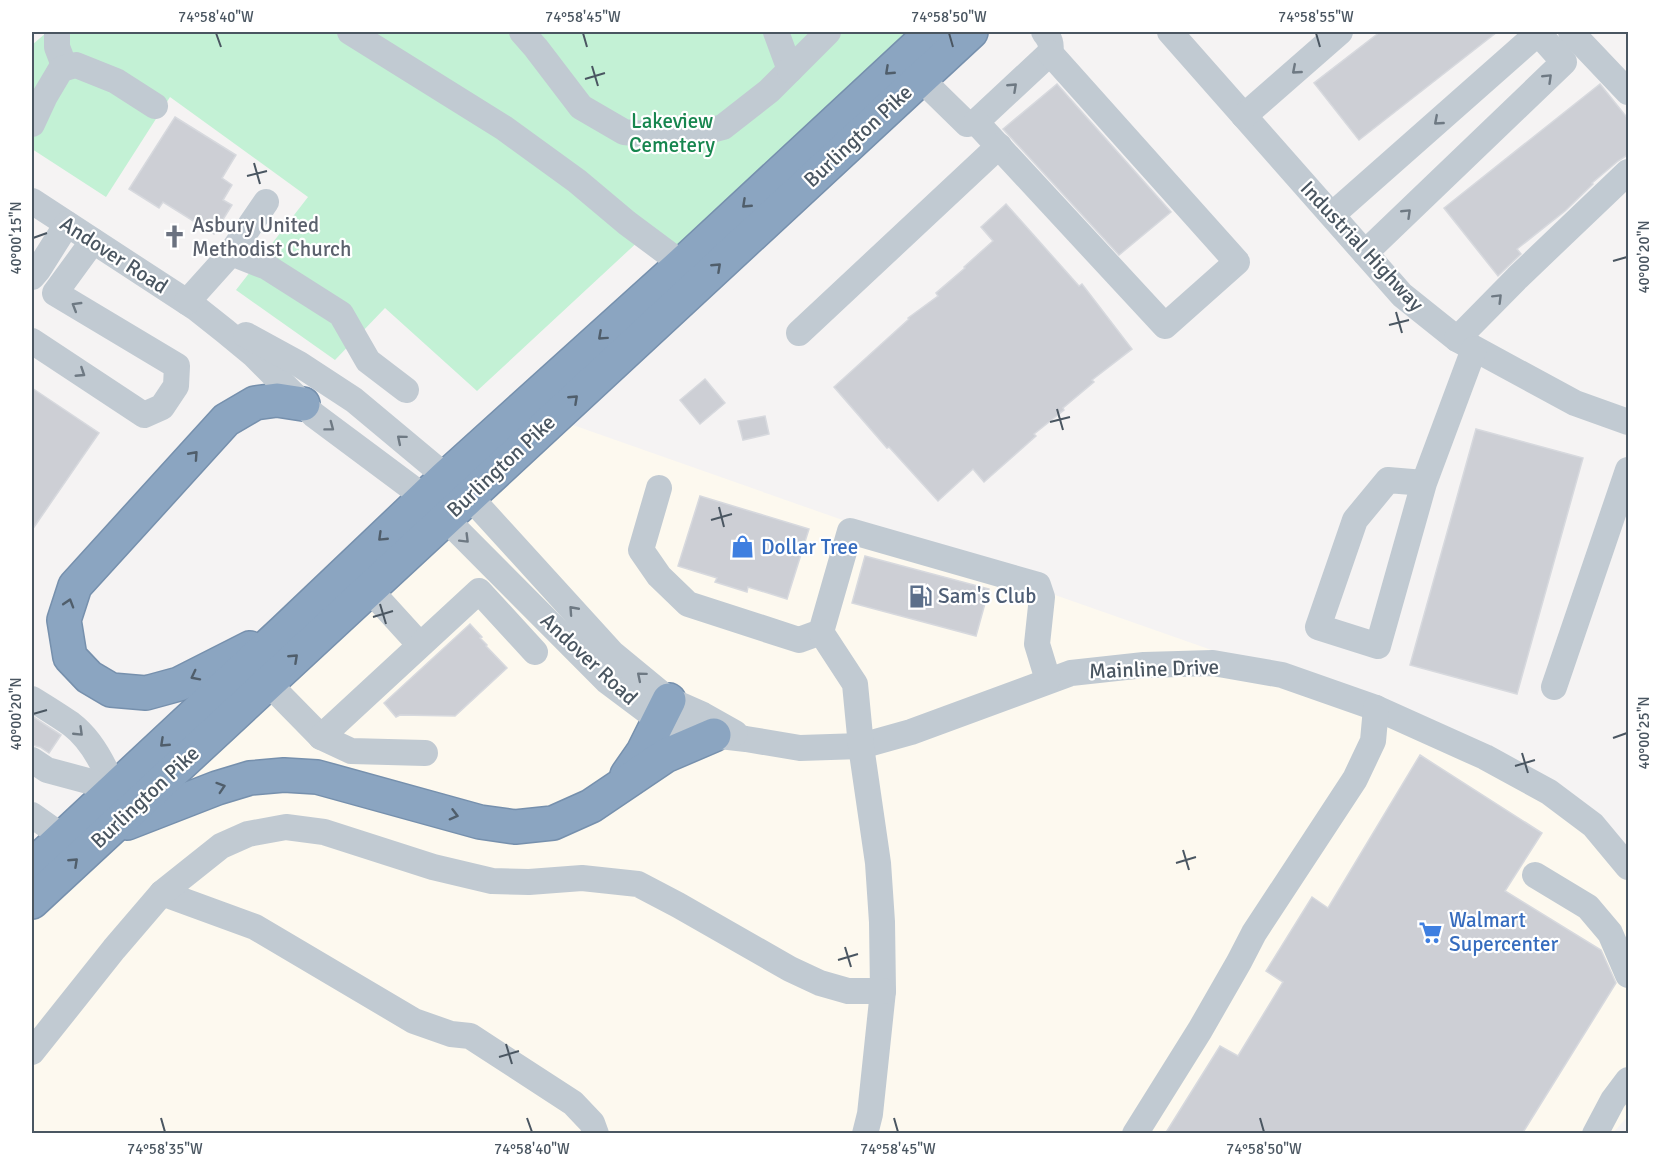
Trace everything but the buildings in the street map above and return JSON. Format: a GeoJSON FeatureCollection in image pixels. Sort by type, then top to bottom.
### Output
{"type":"FeatureCollection","features":[{"type":"Feature","properties":{"kind":"highway","name":"Burlington Pike"},"geometry":{"type":"LineString","coordinates":[[32,902],[369,589],[446,497],[682,264],[932,32]]}},
{"type":"Feature","properties":{"kind":"highway","name":"Burlington Pike"},"geometry":{"type":"LineString","coordinates":[[32,866],[284,631],[446,497],[971,32]]}},
{"type":"Feature","properties":{"kind":"highway"},"geometry":{"type":"LineString","coordinates":[[284,631],[179,684],[146,693],[111,690],[89,677],[70,657],[64,620],[75,586],[226,420],[255,403],[277,400],[303,404]]}},
{"type":"Feature","properties":{"kind":"highway"},"geometry":{"type":"LineString","coordinates":[[617,789],[643,752],[664,710]]}},
{"type":"Feature","properties":{"kind":"highway"},"geometry":{"type":"LineString","coordinates":[[108,831],[217,788],[250,778],[284,775],[317,777],[480,822],[515,827],[553,823],[591,806],[665,756],[730,737]]}},
{"type":"Feature","properties":{"kind":"street"},"geometry":{"type":"LineString","coordinates":[[57,32],[57,47],[65,68]]}},
{"type":"Feature","properties":{"kind":"street"},"geometry":{"type":"LineString","coordinates":[[350,32],[504,128],[577,181],[627,223],[682,264]]}},
{"type":"Feature","properties":{"kind":"street"},"geometry":{"type":"LineString","coordinates":[[522,32],[581,107],[624,132],[681,138],[723,127],[769,92],[828,32]]}},
{"type":"Feature","properties":{"kind":"street"},"geometry":{"type":"LineString","coordinates":[[776,32],[790,70]]}},
{"type":"Feature","properties":{"kind":"street","name":"Industrial Highway"},"geometry":{"type":"LineString","coordinates":[[1170,32],[1402,295],[1466,344],[1575,403],[1629,422]]}},
{"type":"Feature","properties":{"kind":"street"},"geometry":{"type":"LineString","coordinates":[[1244,116],[1340,32]]}},
{"type":"Feature","properties":{"kind":"street"},"geometry":{"type":"LineString","coordinates":[[1570,32],[1629,92]]}},
{"type":"Feature","properties":{"kind":"street"},"geometry":{"type":"LineString","coordinates":[[1332,215],[1538,33],[1564,62],[1365,253]]}},
{"type":"Feature","properties":{"kind":"street"},"geometry":{"type":"LineString","coordinates":[[921,78],[967,124],[976,122],[1047,42],[1237,262],[1165,326],[976,122]]}},
{"type":"Feature","properties":{"kind":"street"},"geometry":{"type":"LineString","coordinates":[[32,124],[61,69],[76,64],[116,81],[155,106]]}},
{"type":"Feature","properties":{"kind":"street"},"geometry":{"type":"LineString","coordinates":[[799,333],[999,146]]}},
{"type":"Feature","properties":{"kind":"street"},"geometry":{"type":"LineString","coordinates":[[1424,483],[1388,480],[1355,520],[1318,627],[1378,646],[1466,344],[1517,278],[1629,171]]}},
{"type":"Feature","properties":{"kind":"street","name":"Andover Road"},"geometry":{"type":"LineString","coordinates":[[32,201],[191,305],[254,355],[314,415],[446,497]]}},
{"type":"Feature","properties":{"kind":"street"},"geometry":{"type":"LineString","coordinates":[[191,305],[266,202]]}},
{"type":"Feature","properties":{"kind":"street"},"geometry":{"type":"LineString","coordinates":[[32,278],[67,224]]}},
{"type":"Feature","properties":{"kind":"street"},"geometry":{"type":"LineString","coordinates":[[32,341],[144,415],[162,407],[176,386],[177,366],[55,293],[93,241]]}},
{"type":"Feature","properties":{"kind":"street"},"geometry":{"type":"LineString","coordinates":[[231,253],[267,267],[341,314],[368,361],[406,390]]}},
{"type":"Feature","properties":{"kind":"street","name":"Andover Road"},"geometry":{"type":"LineString","coordinates":[[191,305],[299,364],[354,400],[446,497],[607,681],[664,710],[694,733],[730,737]]}},
{"type":"Feature","properties":{"kind":"street"},"geometry":{"type":"LineString","coordinates":[[1554,687],[1629,470]]}},
{"type":"Feature","properties":{"kind":"street"},"geometry":{"type":"LineString","coordinates":[[659,488],[641,550],[658,576],[688,604],[799,640],[821,632]]}},
{"type":"Feature","properties":{"kind":"street"},"geometry":{"type":"LineString","coordinates":[[865,1134],[870,1114],[882,991],[882,922],[878,863],[861,746],[855,684],[821,632],[850,531],[1038,585],[1042,597],[1037,644],[1048,681]]}},
{"type":"Feature","properties":{"kind":"street"},"geometry":{"type":"LineString","coordinates":[[369,589],[420,645]]}},
{"type":"Feature","properties":{"kind":"street"},"geometry":{"type":"LineString","coordinates":[[321,737],[479,591],[536,652]]}},
{"type":"Feature","properties":{"kind":"street","name":"Mainline Drive"},"geometry":{"type":"LineString","coordinates":[[730,737],[800,748],[861,746],[911,732],[1071,672],[1143,665],[1213,663],[1282,675],[1377,708],[1485,757],[1549,792],[1593,825],[1629,867]]}},
{"type":"Feature","properties":{"kind":"street"},"geometry":{"type":"LineString","coordinates":[[268,682],[321,737],[351,751],[425,753]]}},
{"type":"Feature","properties":{"kind":"street"},"geometry":{"type":"LineString","coordinates":[[32,699],[72,725],[89,741],[106,770],[114,790]]}},
{"type":"Feature","properties":{"kind":"street"},"geometry":{"type":"LineString","coordinates":[[1135,1134],[1205,1021],[1254,933],[1355,779],[1373,741],[1377,708]]}},
{"type":"Feature","properties":{"kind":"street"},"geometry":{"type":"LineString","coordinates":[[32,760],[47,770],[114,790]]}},
{"type":"Feature","properties":{"kind":"street"},"geometry":{"type":"LineString","coordinates":[[32,815],[63,837]]}},
{"type":"Feature","properties":{"kind":"street"},"geometry":{"type":"LineString","coordinates":[[32,1052],[162,893],[221,846],[248,834],[286,827],[312,830],[433,867],[492,881],[529,882],[582,878],[638,884],[820,984],[848,991],[882,991]]}},
{"type":"Feature","properties":{"kind":"street"},"geometry":{"type":"LineString","coordinates":[[1535,875],[1588,907],[1610,933],[1629,975]]}},
{"type":"Feature","properties":{"kind":"street"},"geometry":{"type":"LineString","coordinates":[[162,893],[255,927],[414,1021],[451,1034],[470,1036],[573,1103],[592,1123],[596,1134]]}},
{"type":"Feature","properties":{"kind":"street"},"geometry":{"type":"LineString","coordinates":[[1595,1134],[1613,1100],[1629,1080]]}},
{"type":"Feature","properties":{"kind":"shaded area"},"geometry":{"type":"Polygon","coordinates":[[[553,418],[1376,708],[1485,757],[1628,867],[1628,1116],[1613,1133],[32,1134],[32,902],[553,418]]]}},
{"type":"Feature","properties":{"kind":"green space","name":"Lakeview Cemetery"},"geometry":{"type":"Polygon","coordinates":[[[47,32],[932,32],[682,264],[643,237],[477,391],[385,308],[335,360],[236,290],[308,197],[170,97],[106,197],[32,149],[32,45],[47,32]]]}},
{"type":"Feature","properties":{"kind":"place","name":"Asbury United Methodist Church"},"geometry":{"type":"Point","coordinates":[174,237]}},
{"type":"Feature","properties":{"kind":"place","name":"Dollar Tree"},"geometry":{"type":"Point","coordinates":[743,547]}},
{"type":"Feature","properties":{"kind":"place","name":"Sam's Club"},"geometry":{"type":"Point","coordinates":[920,596]}},
{"type":"Feature","properties":{"kind":"place","name":"Walmart Supercenter"},"geometry":{"type":"Point","coordinates":[1431,932]}}]}
